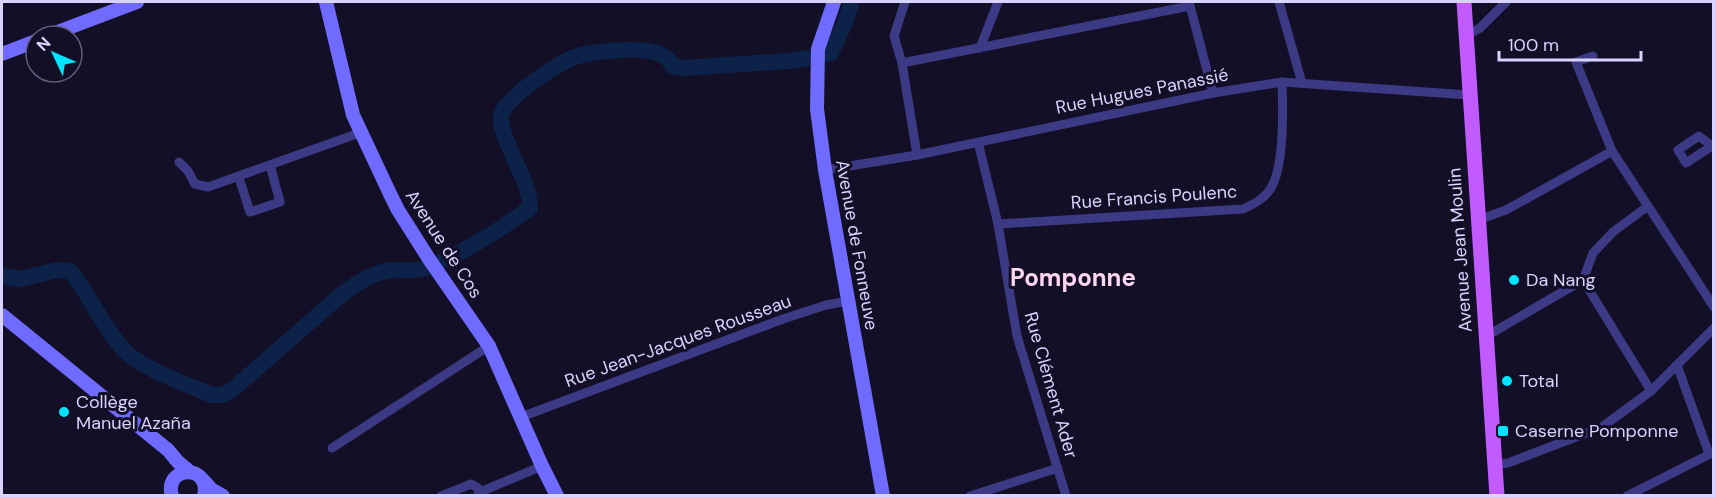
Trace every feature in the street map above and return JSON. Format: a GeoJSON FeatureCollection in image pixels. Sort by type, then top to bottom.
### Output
{"type":"FeatureCollection","features":[{"type":"Feature","properties":{"kind":"main road","name":"Avenue Jean Moulin"},"geometry":{"type":"LineString","coordinates":[[1464,2],[1497,495]]}},
{"type":"Feature","properties":{"kind":"street"},"geometry":{"type":"LineString","coordinates":[[79,24],[137,2]]}},
{"type":"Feature","properties":{"kind":"street","name":"Avenue de Cos"},"geometry":{"type":"LineString","coordinates":[[326,2],[353,114],[398,210],[489,346],[557,495]]}},
{"type":"Feature","properties":{"kind":"street","name":"Avenue de Fonneuve"},"geometry":{"type":"LineString","coordinates":[[834,2],[818,49],[817,109],[825,170],[883,495]]}},
{"type":"Feature","properties":{"kind":"street"},"geometry":{"type":"LineString","coordinates":[[905,2],[894,36],[902,63],[917,155]]}},
{"type":"Feature","properties":{"kind":"street"},"geometry":{"type":"LineString","coordinates":[[980,48],[998,2]]}},
{"type":"Feature","properties":{"kind":"street"},"geometry":{"type":"LineString","coordinates":[[1278,2],[1302,83]]}},
{"type":"Feature","properties":{"kind":"street"},"geometry":{"type":"LineString","coordinates":[[1467,35],[1480,28],[1506,2]]}},
{"type":"Feature","properties":{"kind":"street"},"geometry":{"type":"LineString","coordinates":[[902,63],[1189,4],[1213,93]]}},
{"type":"Feature","properties":{"kind":"street"},"geometry":{"type":"LineString","coordinates":[[2,54],[24,45]]}},
{"type":"Feature","properties":{"kind":"street"},"geometry":{"type":"LineString","coordinates":[[1593,56],[1576,62],[1609,152],[1648,206],[1713,307]]}},
{"type":"Feature","properties":{"kind":"street","name":"Rue Hugues Panassié"},"geometry":{"type":"LineString","coordinates":[[825,170],[917,155],[1213,93],[1282,82],[1469,95]]}},
{"type":"Feature","properties":{"kind":"street","name":"Rue Francis Poulenc"},"geometry":{"type":"LineString","coordinates":[[998,224],[1243,209],[1259,201],[1272,187],[1279,164],[1282,82]]}},
{"type":"Feature","properties":{"kind":"street"},"geometry":{"type":"LineString","coordinates":[[179,162],[188,171],[195,184],[208,187],[239,178],[362,132]]}},
{"type":"Feature","properties":{"kind":"street","name":"Rue Clément Ader"},"geometry":{"type":"LineString","coordinates":[[978,142],[998,224],[1017,336],[1066,495]]}},
{"type":"Feature","properties":{"kind":"street"},"geometry":{"type":"LineString","coordinates":[[1478,220],[1506,210],[1609,152]]}},
{"type":"Feature","properties":{"kind":"street"},"geometry":{"type":"LineString","coordinates":[[239,178],[250,212],[280,201],[270,165]]}},
{"type":"Feature","properties":{"kind":"street"},"geometry":{"type":"LineString","coordinates":[[1485,337],[1583,280],[1593,253],[1613,232],[1648,206]]}},
{"type":"Feature","properties":{"kind":"street"},"geometry":{"type":"LineString","coordinates":[[1583,280],[1651,391]]}},
{"type":"Feature","properties":{"kind":"street","name":"Rue Jean-Jacques Rousseau"},"geometry":{"type":"LineString","coordinates":[[521,417],[783,319],[826,305],[849,301]]}},
{"type":"Feature","properties":{"kind":"street"},"geometry":{"type":"LineString","coordinates":[[2,315],[168,450],[190,472],[195,473],[211,489],[223,495]]}},
{"type":"Feature","properties":{"kind":"street"},"geometry":{"type":"LineString","coordinates":[[1494,465],[1508,463],[1602,427],[1651,391],[1713,328]]}},
{"type":"Feature","properties":{"kind":"street"},"geometry":{"type":"LineString","coordinates":[[332,448],[489,346]]}},
{"type":"Feature","properties":{"kind":"street"},"geometry":{"type":"LineString","coordinates":[[1627,495],[1711,453],[1677,364]]}},
{"type":"Feature","properties":{"kind":"street"},"geometry":{"type":"LineString","coordinates":[[162,446],[168,458],[172,489]]}},
{"type":"Feature","properties":{"kind":"street"},"geometry":{"type":"LineString","coordinates":[[441,495],[471,484],[478,488],[480,494],[542,466]]}},
{"type":"Feature","properties":{"kind":"street"},"geometry":{"type":"LineString","coordinates":[[970,495],[1058,468]]}},
{"type":"Feature","properties":{"kind":"street"},"geometry":{"type":"LineString","coordinates":[[172,489],[179,474],[190,472]]}},
{"type":"Feature","properties":{"kind":"street"},"geometry":{"type":"LineString","coordinates":[[203,480],[204,495]]}},
{"type":"Feature","properties":{"kind":"waterway"},"geometry":{"type":"LineString","coordinates":[[827,54],[831,53],[852,2]]}},
{"type":"Feature","properties":{"kind":"waterway"},"geometry":{"type":"LineString","coordinates":[[2,276],[20,279],[58,270],[70,271],[115,339],[130,355],[177,381],[212,395],[222,395],[232,390],[341,295],[360,282],[387,271],[418,270],[440,262],[480,241],[530,208],[525,185],[503,132],[502,113],[522,91],[563,63],[578,56],[628,50],[660,54],[673,66],[682,68],[807,58]]}},
{"type":"Feature","properties":{"kind":"place","name":"Da Nang"},"geometry":{"type":"Point","coordinates":[1514,280]}},
{"type":"Feature","properties":{"kind":"place","name":"Total"},"geometry":{"type":"Point","coordinates":[1507,381]}},
{"type":"Feature","properties":{"kind":"place","name":"Collège Manuel Azaña"},"geometry":{"type":"Point","coordinates":[64,412]}},
{"type":"Feature","properties":{"kind":"place","name":"Caserne Pomponne"},"geometry":{"type":"Point","coordinates":[1503,431]}},
{"type":"Feature","properties":{"kind":"district","name":"Pomponne"},"geometry":{"type":"Point","coordinates":[1073,278]}}]}
